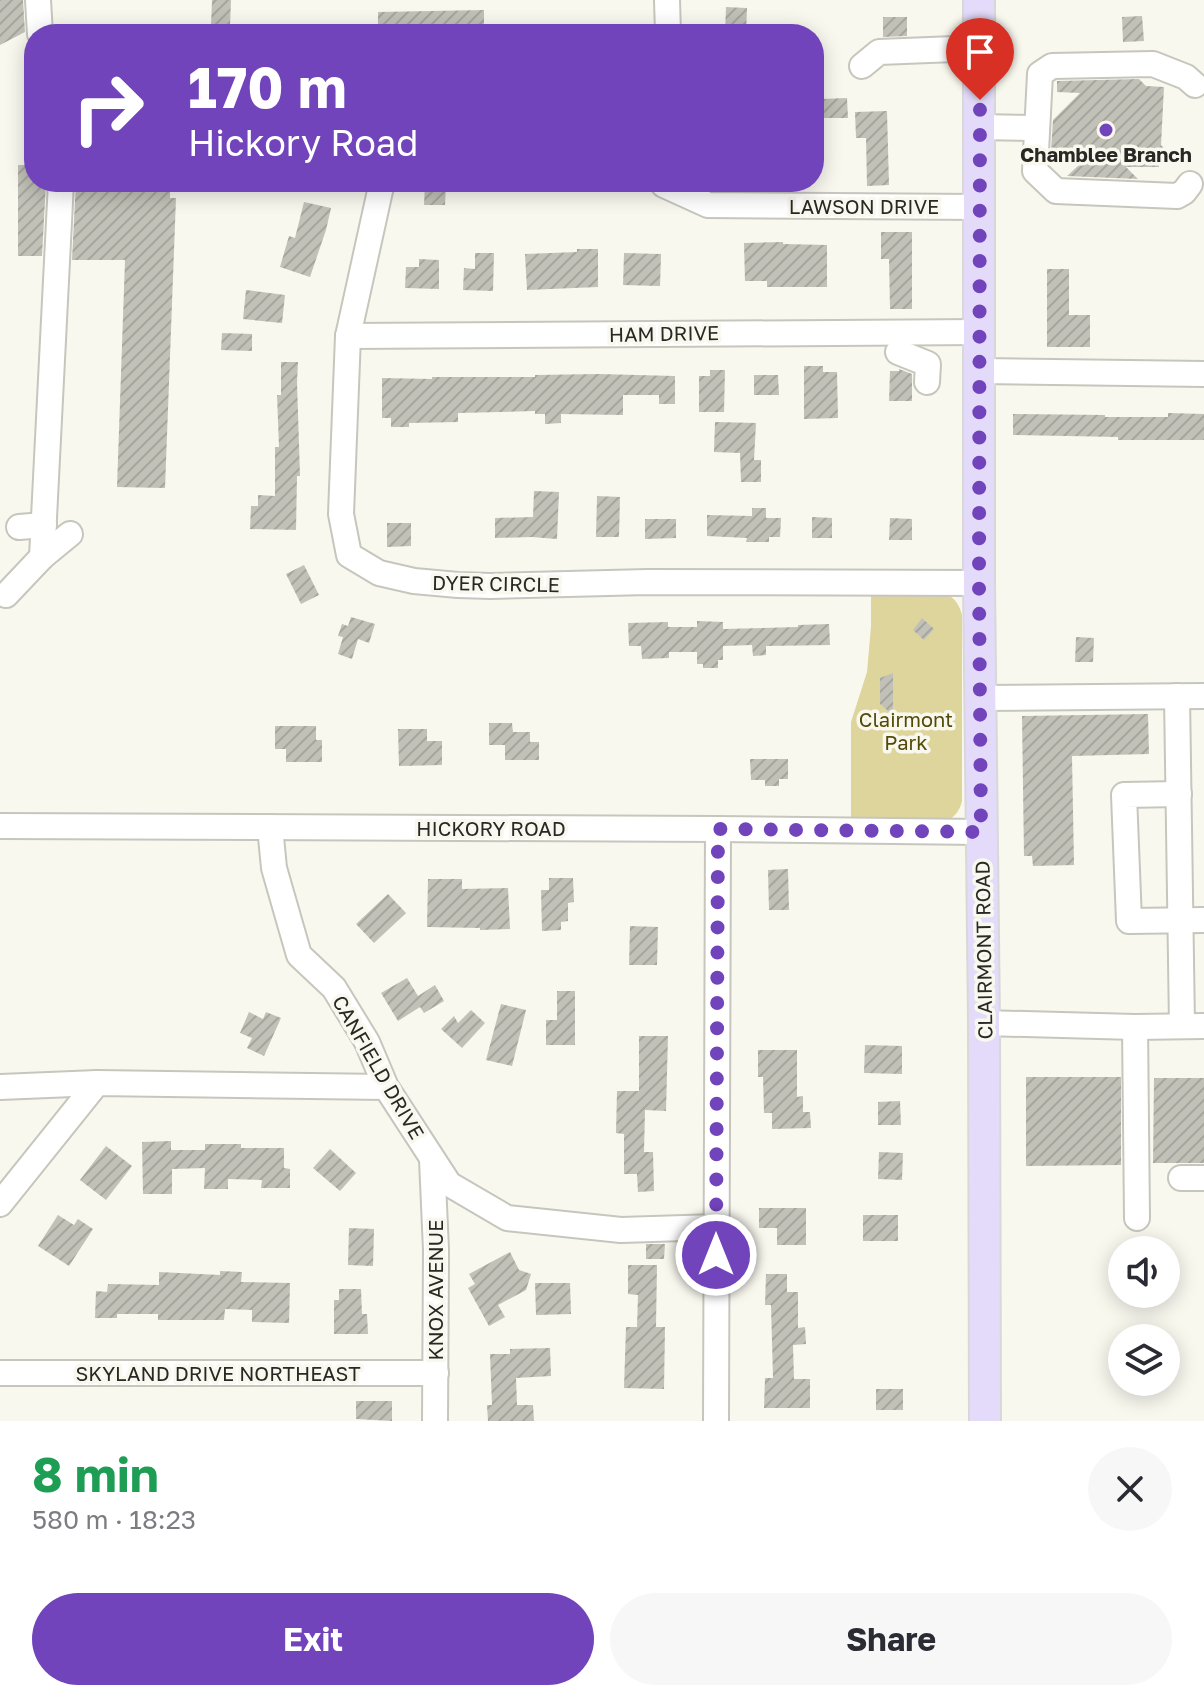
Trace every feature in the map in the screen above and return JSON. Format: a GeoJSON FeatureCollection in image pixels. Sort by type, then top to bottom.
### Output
{"type":"FeatureCollection","features":[{"type":"Feature","properties":{"kind":"main road","name":"CLAIRMONT ROAD"},"geometry":{"type":"LineString","coordinates":[[979,0],[979,583],[985,1421]]}},
{"type":"Feature","properties":{"kind":"street"},"geometry":{"type":"LineString","coordinates":[[38,0],[39,24]]}},
{"type":"Feature","properties":{"kind":"street"},"geometry":{"type":"LineString","coordinates":[[667,0],[668,24]]}},
{"type":"Feature","properties":{"kind":"street"},"geometry":{"type":"LineString","coordinates":[[862,66],[879,52],[980,48]]}},
{"type":"Feature","properties":{"kind":"street"},"geometry":{"type":"LineString","coordinates":[[1190,184],[1177,196],[1056,191],[1035,171],[1036,128],[1040,74],[1052,66],[1153,64],[1186,77],[1195,85]]}},
{"type":"Feature","properties":{"kind":"street"},"geometry":{"type":"LineString","coordinates":[[979,127],[1036,128]]}},
{"type":"Feature","properties":{"kind":"street"},"geometry":{"type":"LineString","coordinates":[[42,557],[31,526],[55,490],[68,282],[62,192]]}},
{"type":"Feature","properties":{"kind":"street","name":"DYER CIRCLE"},"geometry":{"type":"LineString","coordinates":[[380,192],[348,336],[341,514],[349,555],[379,573],[414,581],[491,586],[648,582],[979,583]]}},
{"type":"Feature","properties":{"kind":"street","name":"LAWSON DRIVE"},"geometry":{"type":"LineString","coordinates":[[679,192],[708,205],[916,199],[979,207]]}},
{"type":"Feature","properties":{"kind":"street","name":"HAM DRIVE"},"geometry":{"type":"LineString","coordinates":[[348,336],[891,348],[980,332]]}},
{"type":"Feature","properties":{"kind":"street"},"geometry":{"type":"LineString","coordinates":[[891,348],[928,364],[927,382]]}},
{"type":"Feature","properties":{"kind":"street"},"geometry":{"type":"LineString","coordinates":[[980,371],[1204,374]]}},
{"type":"Feature","properties":{"kind":"street"},"geometry":{"type":"LineString","coordinates":[[6,595],[42,557],[70,534]]}},
{"type":"Feature","properties":{"kind":"street"},"geometry":{"type":"LineString","coordinates":[[984,1023],[1193,1026],[1192,920],[1179,794],[1177,696]]}},
{"type":"Feature","properties":{"kind":"street"},"geometry":{"type":"LineString","coordinates":[[980,698],[1204,696]]}},
{"type":"Feature","properties":{"kind":"street"},"geometry":{"type":"LineString","coordinates":[[1179,794],[1124,795],[1129,921],[1192,920]]}},
{"type":"Feature","properties":{"kind":"street","name":"HICKORY ROAD"},"geometry":{"type":"LineString","coordinates":[[0,826],[981,832]]}},
{"type":"Feature","properties":{"kind":"street","name":"CANFIELD DRIVE"},"geometry":{"type":"LineString","coordinates":[[270,827],[274,868],[299,955],[334,988],[367,1042],[386,1087],[449,1184],[507,1218],[621,1230],[716,1227]]}},
{"type":"Feature","properties":{"kind":"street"},"geometry":{"type":"LineString","coordinates":[[716,1421],[718,829]]}},
{"type":"Feature","properties":{"kind":"street"},"geometry":{"type":"LineString","coordinates":[[1135,1027],[1137,1218]]}},
{"type":"Feature","properties":{"kind":"street"},"geometry":{"type":"LineString","coordinates":[[0,1087],[97,1083],[386,1087]]}},
{"type":"Feature","properties":{"kind":"street"},"geometry":{"type":"LineString","coordinates":[[0,1204],[97,1083]]}},
{"type":"Feature","properties":{"kind":"street","name":"KNOX AVENUE"},"geometry":{"type":"LineString","coordinates":[[432,1160],[436,1250],[435,1421]]}},
{"type":"Feature","properties":{"kind":"street","name":"SKYLAND DRIVE NORTHEAST"},"geometry":{"type":"LineString","coordinates":[[0,1373],[436,1373]]}},
{"type":"Feature","properties":{"kind":"green space","name":"Clairmont Park"},"geometry":{"type":"Polygon","coordinates":[[[871,593],[942,593],[953,599],[962,615],[962,801],[960,808],[946,822],[851,823],[851,722],[867,672],[871,593]]]}},
{"type":"Feature","properties":{"kind":"building"},"geometry":{"type":"Polygon","coordinates":[[[0,0],[23,0],[24,33],[0,45],[0,0]]]}},
{"type":"Feature","properties":{"kind":"building"},"geometry":{"type":"Polygon","coordinates":[[[212,0],[231,0],[230,24],[211,24],[212,0]]]}},
{"type":"Feature","properties":{"kind":"building"},"geometry":{"type":"Polygon","coordinates":[[[726,7],[747,8],[746,24],[725,24],[726,7]]]}},
{"type":"Feature","properties":{"kind":"building"},"geometry":{"type":"Polygon","coordinates":[[[484,10],[484,24],[378,24],[378,12],[484,10]]]}},
{"type":"Feature","properties":{"kind":"building"},"geometry":{"type":"Polygon","coordinates":[[[1142,16],[1144,41],[1123,42],[1122,17],[1142,16]]]}},
{"type":"Feature","properties":{"kind":"building"},"geometry":{"type":"Polygon","coordinates":[[[883,17],[907,17],[907,36],[883,37],[883,17]]]}},
{"type":"Feature","properties":{"kind":"building","name":"Chamblee Branch"},"geometry":{"type":"Polygon","coordinates":[[[1139,79],[1146,86],[1164,87],[1161,145],[1166,150],[1159,157],[1159,167],[1126,167],[1138,179],[1067,176],[1079,165],[1050,165],[1053,120],[1080,93],[1057,92],[1057,81],[1139,79]]]}},
{"type":"Feature","properties":{"kind":"building"},"geometry":{"type":"Polygon","coordinates":[[[847,98],[848,118],[824,118],[824,99],[847,98]]]}},
{"type":"Feature","properties":{"kind":"building"},"geometry":{"type":"Polygon","coordinates":[[[887,111],[889,185],[867,186],[866,138],[856,138],[855,112],[887,111]]]}},
{"type":"Feature","properties":{"kind":"building"},"geometry":{"type":"Polygon","coordinates":[[[18,165],[24,165],[24,192],[45,192],[42,256],[18,256],[18,165]]]}},
{"type":"Feature","properties":{"kind":"building"},"geometry":{"type":"Polygon","coordinates":[[[75,192],[170,192],[170,198],[176,198],[165,488],[117,487],[125,260],[72,260],[75,192]]]}},
{"type":"Feature","properties":{"kind":"building"},"geometry":{"type":"Polygon","coordinates":[[[425,192],[446,192],[445,205],[424,205],[425,192]]]}},
{"type":"Feature","properties":{"kind":"building"},"geometry":{"type":"Polygon","coordinates":[[[304,202],[331,208],[310,277],[280,267],[289,236],[295,238],[304,202]]]}},
{"type":"Feature","properties":{"kind":"building"},"geometry":{"type":"Polygon","coordinates":[[[881,232],[912,232],[912,309],[890,309],[889,259],[881,259],[881,232]]]}},
{"type":"Feature","properties":{"kind":"building"},"geometry":{"type":"Polygon","coordinates":[[[744,243],[827,245],[827,287],[767,287],[767,281],[745,281],[744,243]]]}},
{"type":"Feature","properties":{"kind":"building"},"geometry":{"type":"Polygon","coordinates":[[[577,249],[598,249],[598,287],[527,290],[525,254],[577,252],[577,249]]]}},
{"type":"Feature","properties":{"kind":"building"},"geometry":{"type":"Polygon","coordinates":[[[475,253],[494,253],[493,291],[463,290],[464,268],[475,269],[475,253]]]}},
{"type":"Feature","properties":{"kind":"building"},"geometry":{"type":"Polygon","coordinates":[[[624,253],[661,254],[660,286],[623,285],[624,253]]]}},
{"type":"Feature","properties":{"kind":"building"},"geometry":{"type":"Polygon","coordinates":[[[419,259],[439,260],[439,289],[405,288],[406,267],[419,267],[419,259]]]}},
{"type":"Feature","properties":{"kind":"building"},"geometry":{"type":"Polygon","coordinates":[[[1047,269],[1069,269],[1069,315],[1090,315],[1090,347],[1047,347],[1047,269]]]}},
{"type":"Feature","properties":{"kind":"building"},"geometry":{"type":"Polygon","coordinates":[[[246,290],[285,295],[282,323],[243,319],[246,290]]]}},
{"type":"Feature","properties":{"kind":"building"},"geometry":{"type":"Polygon","coordinates":[[[222,333],[252,334],[252,351],[221,350],[222,333]]]}},
{"type":"Feature","properties":{"kind":"building"},"geometry":{"type":"Polygon","coordinates":[[[281,362],[298,362],[300,476],[297,476],[296,530],[250,529],[251,506],[258,506],[258,495],[275,496],[275,447],[279,447],[277,395],[281,395],[281,362]]]}},
{"type":"Feature","properties":{"kind":"building"},"geometry":{"type":"Polygon","coordinates":[[[804,366],[823,366],[823,372],[837,372],[838,418],[804,419],[804,366]]]}},
{"type":"Feature","properties":{"kind":"building"},"geometry":{"type":"Polygon","coordinates":[[[899,369],[912,374],[912,401],[889,401],[890,371],[899,369]]]}},
{"type":"Feature","properties":{"kind":"building"},"geometry":{"type":"Polygon","coordinates":[[[710,370],[725,370],[724,412],[699,412],[699,376],[710,376],[710,370]]]}},
{"type":"Feature","properties":{"kind":"building"},"geometry":{"type":"Polygon","coordinates":[[[599,374],[675,376],[675,404],[659,404],[659,395],[623,395],[623,415],[561,414],[561,423],[545,424],[545,414],[535,414],[535,411],[458,413],[458,422],[409,423],[409,427],[391,427],[391,418],[382,418],[382,378],[599,374]]]}},
{"type":"Feature","properties":{"kind":"building"},"geometry":{"type":"Polygon","coordinates":[[[754,375],[778,375],[779,395],[754,395],[754,375]]]}},
{"type":"Feature","properties":{"kind":"building"},"geometry":{"type":"Polygon","coordinates":[[[1168,413],[1204,414],[1204,440],[1013,435],[1013,414],[1168,417],[1168,413]]]}},
{"type":"Feature","properties":{"kind":"building"},"geometry":{"type":"Polygon","coordinates":[[[715,422],[756,423],[754,460],[761,460],[761,482],[741,482],[740,453],[714,452],[715,422]]]}},
{"type":"Feature","properties":{"kind":"building"},"geometry":{"type":"Polygon","coordinates":[[[534,491],[559,492],[557,539],[495,538],[495,518],[533,517],[534,491]]]}},
{"type":"Feature","properties":{"kind":"building"},"geometry":{"type":"Polygon","coordinates":[[[597,496],[620,497],[619,537],[596,537],[597,496]]]}},
{"type":"Feature","properties":{"kind":"building"},"geometry":{"type":"Polygon","coordinates":[[[752,508],[766,508],[766,518],[781,518],[780,537],[769,537],[769,542],[746,542],[747,538],[707,536],[707,515],[752,516],[752,508]]]}},
{"type":"Feature","properties":{"kind":"building"},"geometry":{"type":"Polygon","coordinates":[[[812,517],[832,518],[832,538],[812,538],[812,517]]]}},
{"type":"Feature","properties":{"kind":"building"},"geometry":{"type":"Polygon","coordinates":[[[890,518],[912,519],[912,540],[889,540],[890,518]]]}},
{"type":"Feature","properties":{"kind":"building"},"geometry":{"type":"Polygon","coordinates":[[[645,519],[676,519],[676,538],[645,539],[645,519]]]}},
{"type":"Feature","properties":{"kind":"building"},"geometry":{"type":"Polygon","coordinates":[[[387,523],[411,523],[411,546],[387,547],[387,523]]]}},
{"type":"Feature","properties":{"kind":"building"},"geometry":{"type":"Polygon","coordinates":[[[304,565],[319,595],[301,604],[286,574],[304,565]]]}},
{"type":"Feature","properties":{"kind":"building"},"geometry":{"type":"Polygon","coordinates":[[[351,617],[375,624],[369,643],[358,639],[352,659],[338,654],[343,637],[338,636],[342,624],[348,626],[351,617]]]}},
{"type":"Feature","properties":{"kind":"building"},"geometry":{"type":"Polygon","coordinates":[[[922,618],[934,629],[924,640],[913,630],[922,618]]]}},
{"type":"Feature","properties":{"kind":"building"},"geometry":{"type":"Polygon","coordinates":[[[697,621],[723,622],[723,629],[829,624],[830,645],[766,646],[766,655],[753,656],[752,645],[723,646],[723,660],[718,660],[718,668],[703,668],[703,664],[697,664],[697,652],[669,652],[669,658],[642,659],[641,646],[629,646],[628,623],[668,622],[668,627],[697,627],[697,621]]]}},
{"type":"Feature","properties":{"kind":"building"},"geometry":{"type":"Polygon","coordinates":[[[1076,637],[1094,638],[1093,662],[1075,662],[1076,637]]]}},
{"type":"Feature","properties":{"kind":"building"},"geometry":{"type":"Polygon","coordinates":[[[893,673],[893,715],[880,704],[880,678],[893,673]]]}},
{"type":"Feature","properties":{"kind":"building"},"geometry":{"type":"Polygon","coordinates":[[[1148,714],[1149,754],[1072,756],[1074,865],[1033,866],[1032,856],[1024,856],[1022,716],[1148,714]]]}},
{"type":"Feature","properties":{"kind":"building"},"geometry":{"type":"Polygon","coordinates":[[[489,723],[512,723],[513,732],[530,732],[530,742],[539,742],[539,760],[505,760],[505,745],[489,745],[489,723]]]}},
{"type":"Feature","properties":{"kind":"building"},"geometry":{"type":"Polygon","coordinates":[[[275,726],[316,726],[316,740],[322,740],[322,762],[286,762],[286,749],[275,749],[275,726]]]}},
{"type":"Feature","properties":{"kind":"building"},"geometry":{"type":"Polygon","coordinates":[[[398,729],[427,729],[427,741],[442,741],[442,765],[399,766],[398,729]]]}},
{"type":"Feature","properties":{"kind":"building"},"geometry":{"type":"Polygon","coordinates":[[[750,759],[788,759],[788,779],[779,779],[779,786],[765,786],[765,780],[751,780],[750,759]]]}},
{"type":"Feature","properties":{"kind":"building"},"geometry":{"type":"Polygon","coordinates":[[[788,869],[789,910],[769,910],[768,870],[788,869]]]}},
{"type":"Feature","properties":{"kind":"building"},"geometry":{"type":"Polygon","coordinates":[[[549,878],[573,878],[574,902],[568,903],[568,921],[561,922],[561,930],[542,931],[541,890],[549,890],[549,878]]]}},
{"type":"Feature","properties":{"kind":"building"},"geometry":{"type":"Polygon","coordinates":[[[428,879],[462,879],[462,889],[508,888],[510,929],[427,927],[428,879]]]}},
{"type":"Feature","properties":{"kind":"building"},"geometry":{"type":"Polygon","coordinates":[[[388,894],[406,913],[374,943],[356,924],[388,894]]]}},
{"type":"Feature","properties":{"kind":"building"},"geometry":{"type":"Polygon","coordinates":[[[630,926],[658,927],[657,965],[629,965],[630,926]]]}},
{"type":"Feature","properties":{"kind":"building"},"geometry":{"type":"Polygon","coordinates":[[[407,978],[418,996],[435,985],[444,1001],[424,1013],[420,1007],[398,1021],[381,993],[407,978]]]}},
{"type":"Feature","properties":{"kind":"building"},"geometry":{"type":"Polygon","coordinates":[[[557,991],[575,991],[575,1045],[546,1045],[546,1020],[557,1020],[557,991]]]}},
{"type":"Feature","properties":{"kind":"building"},"geometry":{"type":"Polygon","coordinates":[[[501,1004],[526,1010],[512,1066],[486,1060],[501,1004]]]}},
{"type":"Feature","properties":{"kind":"building"},"geometry":{"type":"Polygon","coordinates":[[[471,1010],[485,1023],[462,1048],[441,1029],[454,1016],[458,1023],[471,1010]]]}},
{"type":"Feature","properties":{"kind":"building"},"geometry":{"type":"Polygon","coordinates":[[[249,1012],[263,1019],[266,1012],[281,1018],[264,1056],[247,1048],[252,1038],[240,1033],[249,1012]]]}},
{"type":"Feature","properties":{"kind":"building"},"geometry":{"type":"Polygon","coordinates":[[[639,1036],[668,1036],[666,1111],[645,1110],[644,1152],[653,1152],[654,1191],[638,1192],[637,1174],[624,1174],[624,1134],[616,1133],[617,1091],[639,1091],[639,1036]]]}},
{"type":"Feature","properties":{"kind":"building"},"geometry":{"type":"Polygon","coordinates":[[[865,1045],[902,1046],[902,1074],[864,1073],[865,1045]]]}},
{"type":"Feature","properties":{"kind":"building"},"geometry":{"type":"Polygon","coordinates":[[[758,1050],[797,1050],[797,1097],[803,1096],[803,1112],[810,1112],[811,1128],[772,1129],[772,1113],[764,1113],[763,1077],[758,1077],[758,1050]]]}},
{"type":"Feature","properties":{"kind":"building"},"geometry":{"type":"Polygon","coordinates":[[[1026,1077],[1121,1077],[1121,1165],[1026,1166],[1026,1077]]]}},
{"type":"Feature","properties":{"kind":"building"},"geometry":{"type":"Polygon","coordinates":[[[1154,1078],[1204,1078],[1204,1163],[1153,1163],[1154,1078]]]}},
{"type":"Feature","properties":{"kind":"building"},"geometry":{"type":"Polygon","coordinates":[[[900,1101],[901,1125],[878,1125],[878,1102],[900,1101]]]}},
{"type":"Feature","properties":{"kind":"building"},"geometry":{"type":"Polygon","coordinates":[[[171,1141],[171,1150],[205,1150],[205,1144],[284,1148],[284,1168],[290,1169],[290,1188],[261,1188],[262,1180],[228,1179],[228,1189],[204,1189],[205,1168],[172,1169],[172,1194],[143,1194],[142,1142],[171,1141]]]}},
{"type":"Feature","properties":{"kind":"building"},"geometry":{"type":"Polygon","coordinates":[[[106,1146],[132,1166],[106,1200],[80,1180],[106,1146]]]}},
{"type":"Feature","properties":{"kind":"building"},"geometry":{"type":"Polygon","coordinates":[[[330,1149],[356,1173],[340,1191],[313,1168],[330,1149]]]}},
{"type":"Feature","properties":{"kind":"building"},"geometry":{"type":"Polygon","coordinates":[[[879,1152],[903,1153],[902,1180],[878,1179],[879,1152]]]}},
{"type":"Feature","properties":{"kind":"building"},"geometry":{"type":"Polygon","coordinates":[[[759,1208],[806,1208],[806,1245],[777,1245],[777,1228],[759,1228],[759,1208]]]}},
{"type":"Feature","properties":{"kind":"building"},"geometry":{"type":"Polygon","coordinates":[[[58,1215],[74,1225],[78,1219],[93,1229],[69,1266],[38,1246],[58,1215]]]}},
{"type":"Feature","properties":{"kind":"building"},"geometry":{"type":"Polygon","coordinates":[[[863,1215],[898,1215],[898,1241],[863,1241],[863,1215]]]}},
{"type":"Feature","properties":{"kind":"building"},"geometry":{"type":"Polygon","coordinates":[[[349,1228],[374,1229],[373,1266],[348,1265],[349,1228]]]}},
{"type":"Feature","properties":{"kind":"building"},"geometry":{"type":"Polygon","coordinates":[[[646,1244],[665,1244],[664,1259],[646,1259],[646,1244]]]}},
{"type":"Feature","properties":{"kind":"building"},"geometry":{"type":"Polygon","coordinates":[[[510,1252],[519,1270],[531,1274],[526,1290],[498,1305],[505,1317],[489,1326],[468,1288],[475,1284],[469,1274],[510,1252]]]}},
{"type":"Feature","properties":{"kind":"building"},"geometry":{"type":"Polygon","coordinates":[[[628,1265],[657,1265],[656,1327],[665,1327],[664,1389],[624,1388],[626,1327],[637,1327],[638,1295],[628,1294],[628,1265]]]}},
{"type":"Feature","properties":{"kind":"building"},"geometry":{"type":"Polygon","coordinates":[[[220,1271],[242,1272],[241,1282],[290,1283],[289,1323],[252,1322],[252,1310],[225,1309],[224,1320],[158,1320],[158,1314],[117,1314],[117,1318],[95,1318],[96,1291],[107,1292],[108,1284],[159,1285],[159,1272],[220,1275],[220,1271]]]}},
{"type":"Feature","properties":{"kind":"building"},"geometry":{"type":"Polygon","coordinates":[[[766,1274],[787,1274],[787,1292],[798,1292],[798,1328],[805,1327],[806,1344],[793,1345],[794,1379],[810,1379],[810,1408],[764,1408],[765,1378],[773,1378],[771,1305],[765,1305],[766,1274]]]}},
{"type":"Feature","properties":{"kind":"building"},"geometry":{"type":"Polygon","coordinates":[[[535,1283],[570,1283],[571,1314],[536,1315],[535,1283]]]}},
{"type":"Feature","properties":{"kind":"building"},"geometry":{"type":"Polygon","coordinates":[[[339,1289],[361,1289],[362,1314],[367,1314],[368,1334],[334,1334],[334,1300],[339,1300],[339,1289]]]}},
{"type":"Feature","properties":{"kind":"building"},"geometry":{"type":"Polygon","coordinates":[[[550,1348],[551,1376],[516,1378],[517,1405],[533,1405],[534,1421],[488,1421],[487,1405],[492,1405],[490,1354],[510,1354],[510,1349],[550,1348]]]}},
{"type":"Feature","properties":{"kind":"building"},"geometry":{"type":"Polygon","coordinates":[[[876,1389],[903,1389],[903,1410],[876,1410],[876,1389]]]}},
{"type":"Feature","properties":{"kind":"building"},"geometry":{"type":"Polygon","coordinates":[[[356,1401],[392,1401],[392,1421],[356,1419],[356,1401]]]}},
{"type":"Feature","properties":{"kind":"place","name":"Chamblee Branch"},"geometry":{"type":"Point","coordinates":[1106,130]}},
{"type":"Feature","properties":{"kind":"route"},"geometry":{"type":"LineString","coordinates":[[716,1255],[718,829],[981,832],[980,100]]}}]}
